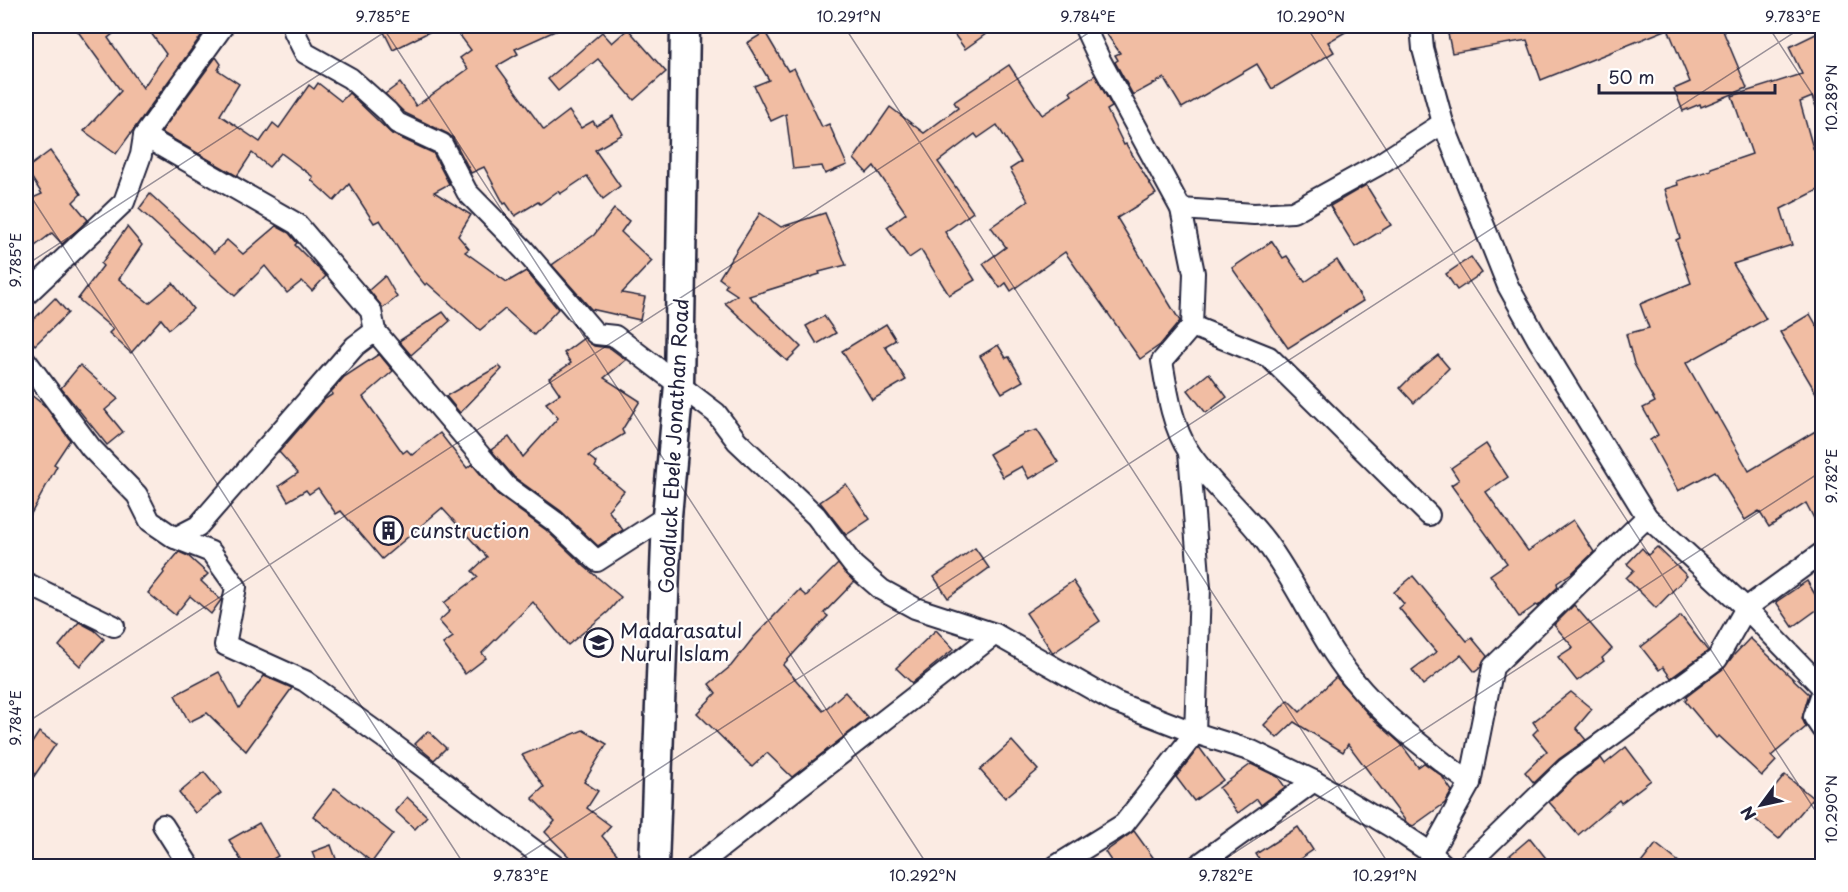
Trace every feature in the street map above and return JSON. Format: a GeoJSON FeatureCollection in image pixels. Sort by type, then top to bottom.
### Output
{"type":"FeatureCollection","features":[{"type":"Feature","properties":{"kind":"main road","name":"Goodluck Ebele Jonathan Road"},"geometry":{"type":"LineString","coordinates":[[654,867],[667,516],[680,385],[685,26]]}},
{"type":"Feature","properties":{"kind":"street"},"geometry":{"type":"LineString","coordinates":[[26,295],[124,202],[141,155],[144,136],[223,26]]}},
{"type":"Feature","properties":{"kind":"street"},"geometry":{"type":"LineString","coordinates":[[296,26],[294,31],[305,53],[350,78],[397,123],[442,144],[467,192],[524,250],[596,334],[615,336],[716,413],[737,441],[816,516],[854,565],[882,590],[915,608],[995,634],[1115,702],[1195,734],[1252,751],[1314,781],[1398,831],[1438,860],[1470,783],[1493,667],[1647,517]]}},
{"type":"Feature","properties":{"kind":"street"},"geometry":{"type":"LineString","coordinates":[[1056,867],[1124,824],[1195,734],[1200,588],[1189,452],[1168,399],[1162,361],[1192,326],[1194,273],[1181,209],[1084,26]]}},
{"type":"Feature","properties":{"kind":"street"},"geometry":{"type":"LineString","coordinates":[[1421,26],[1423,49],[1443,123],[1508,286],[1537,338],[1647,517],[1746,608],[1822,687]]}},
{"type":"Feature","properties":{"kind":"street"},"geometry":{"type":"LineString","coordinates":[[1181,209],[1254,214],[1293,212],[1378,165],[1443,123]]}},
{"type":"Feature","properties":{"kind":"street"},"geometry":{"type":"LineString","coordinates":[[144,136],[297,224],[371,311],[375,331],[507,486],[554,521],[597,561],[667,516]]}},
{"type":"Feature","properties":{"kind":"street"},"geometry":{"type":"LineString","coordinates":[[1192,326],[1269,357],[1429,515]]}},
{"type":"Feature","properties":{"kind":"street"},"geometry":{"type":"LineString","coordinates":[[175,538],[198,526],[355,346],[375,331]]}},
{"type":"Feature","properties":{"kind":"street"},"geometry":{"type":"LineString","coordinates":[[26,361],[91,448],[137,495],[150,521],[175,538],[211,552],[236,586],[225,645],[305,681],[386,739],[555,867]]}},
{"type":"Feature","properties":{"kind":"street"},"geometry":{"type":"LineString","coordinates":[[1189,452],[1266,542],[1351,677],[1408,736],[1470,783]]}},
{"type":"Feature","properties":{"kind":"street"},"geometry":{"type":"LineString","coordinates":[[1466,867],[1567,768],[1717,659],[1746,608],[1822,553]]}},
{"type":"Feature","properties":{"kind":"street"},"geometry":{"type":"LineString","coordinates":[[26,583],[114,626]]}},
{"type":"Feature","properties":{"kind":"street"},"geometry":{"type":"LineString","coordinates":[[697,867],[995,634]]}},
{"type":"Feature","properties":{"kind":"street"},"geometry":{"type":"LineString","coordinates":[[1822,693],[1814,717],[1822,729]]}},
{"type":"Feature","properties":{"kind":"street"},"geometry":{"type":"LineString","coordinates":[[1197,867],[1314,781]]}},
{"type":"Feature","properties":{"kind":"street"},"geometry":{"type":"LineString","coordinates":[[163,825],[189,867]]}},
{"type":"Feature","properties":{"kind":"building"},"geometry":{"type":"Polygon","coordinates":[[[74,26],[123,26],[108,38],[143,88],[166,54],[146,26],[192,26],[201,36],[116,154],[84,131],[121,91],[74,26]]]}},
{"type":"Feature","properties":{"kind":"building"},"geometry":{"type":"Polygon","coordinates":[[[381,26],[441,26],[393,50],[381,26]]]}},
{"type":"Feature","properties":{"kind":"building"},"geometry":{"type":"Polygon","coordinates":[[[453,26],[566,26],[515,49],[518,54],[497,66],[544,130],[569,111],[581,128],[593,121],[596,126],[613,116],[623,134],[595,150],[620,186],[603,199],[587,176],[560,194],[558,191],[540,204],[538,202],[515,216],[506,203],[504,204],[484,167],[471,173],[453,138],[405,113],[385,94],[400,83],[416,106],[468,69],[460,58],[471,50],[453,26]]]}},
{"type":"Feature","properties":{"kind":"building"},"geometry":{"type":"Polygon","coordinates":[[[948,26],[997,26],[965,49],[948,26]]]}},
{"type":"Feature","properties":{"kind":"building"},"geometry":{"type":"Polygon","coordinates":[[[1101,26],[1356,26],[1328,42],[1334,52],[1272,89],[1257,64],[1182,108],[1164,78],[1133,95],[1115,62],[1118,60],[1115,55],[1120,53],[1101,26]]]}},
{"type":"Feature","properties":{"kind":"building"},"geometry":{"type":"Polygon","coordinates":[[[1498,26],[1721,26],[1747,88],[1701,107],[1700,104],[1683,111],[1674,89],[1690,82],[1668,29],[1541,80],[1527,40],[1452,53],[1448,34],[1498,26]]]}},
{"type":"Feature","properties":{"kind":"building"},"geometry":{"type":"Polygon","coordinates":[[[628,29],[666,72],[634,100],[598,59],[558,91],[548,79],[602,32],[612,43],[628,29]]]}},
{"type":"Feature","properties":{"kind":"building"},"geometry":{"type":"Polygon","coordinates":[[[1822,31],[1822,121],[1812,97],[1800,102],[1813,148],[1822,166],[1822,188],[1781,209],[1792,245],[1733,264],[1766,319],[1686,363],[1749,471],[1822,427],[1822,534],[1806,503],[1769,527],[1759,511],[1745,520],[1715,471],[1678,491],[1650,440],[1658,435],[1643,408],[1655,402],[1634,364],[1626,334],[1649,328],[1640,304],[1691,283],[1676,240],[1680,238],[1665,189],[1678,185],[1677,181],[1752,154],[1732,96],[1802,74],[1789,47],[1822,31]]]}},
{"type":"Feature","properties":{"kind":"building"},"geometry":{"type":"Polygon","coordinates":[[[765,32],[788,71],[794,68],[822,127],[829,124],[847,165],[825,174],[822,166],[793,169],[786,114],[771,121],[754,86],[769,80],[747,43],[765,32]]]}},
{"type":"Feature","properties":{"kind":"building"},"geometry":{"type":"Polygon","coordinates":[[[216,57],[221,64],[218,70],[239,84],[220,115],[260,142],[273,123],[279,128],[309,85],[314,89],[318,83],[341,101],[349,93],[392,134],[433,153],[449,184],[434,192],[471,215],[458,236],[469,249],[465,252],[507,282],[526,271],[558,309],[534,335],[505,309],[480,330],[427,283],[425,285],[408,264],[380,220],[374,223],[349,184],[334,201],[311,180],[313,177],[281,153],[269,167],[252,153],[237,176],[161,132],[216,57]]]}},
{"type":"Feature","properties":{"kind":"building"},"geometry":{"type":"Polygon","coordinates":[[[1009,65],[1042,115],[1072,95],[1070,92],[1095,75],[1112,107],[1107,110],[1124,145],[1126,144],[1156,194],[1117,218],[1180,321],[1160,345],[1140,359],[1065,252],[1011,291],[1006,283],[1000,288],[983,264],[1006,247],[991,227],[1028,201],[1010,169],[1021,162],[997,125],[978,138],[975,134],[938,162],[973,212],[945,232],[975,280],[949,295],[921,250],[909,258],[887,227],[906,213],[874,166],[867,173],[854,159],[890,107],[924,133],[958,108],[954,102],[1009,65]]]}},
{"type":"Feature","properties":{"kind":"building"},"geometry":{"type":"Polygon","coordinates":[[[50,151],[81,194],[73,202],[88,220],[62,244],[52,233],[26,253],[26,201],[42,194],[26,169],[50,151]]]}},
{"type":"Feature","properties":{"kind":"building"},"geometry":{"type":"Polygon","coordinates":[[[1366,185],[1391,225],[1355,247],[1330,206],[1366,185]]]}},
{"type":"Feature","properties":{"kind":"building"},"geometry":{"type":"Polygon","coordinates":[[[150,194],[214,253],[227,240],[243,254],[276,226],[289,233],[297,243],[295,245],[326,276],[312,291],[302,281],[287,293],[265,266],[235,296],[139,209],[150,194]]]}},
{"type":"Feature","properties":{"kind":"building"},"geometry":{"type":"Polygon","coordinates":[[[614,209],[629,221],[621,232],[652,261],[622,293],[645,297],[640,320],[591,309],[552,265],[594,235],[614,209]]]}},
{"type":"Feature","properties":{"kind":"building"},"geometry":{"type":"Polygon","coordinates":[[[760,213],[781,227],[825,213],[846,265],[749,296],[801,347],[787,361],[725,303],[737,295],[725,287],[727,284],[719,278],[760,213]]]}},
{"type":"Feature","properties":{"kind":"building"},"geometry":{"type":"Polygon","coordinates":[[[127,227],[142,245],[119,279],[149,303],[173,283],[193,309],[169,329],[161,319],[131,353],[109,333],[113,329],[78,299],[103,266],[101,264],[127,227]]]}},
{"type":"Feature","properties":{"kind":"building"},"geometry":{"type":"Polygon","coordinates":[[[1272,241],[1283,258],[1287,256],[1305,282],[1337,260],[1363,301],[1288,348],[1232,268],[1272,241]]]}},
{"type":"Feature","properties":{"kind":"building"},"geometry":{"type":"Polygon","coordinates":[[[1471,257],[1482,273],[1457,290],[1446,274],[1471,257]]]}},
{"type":"Feature","properties":{"kind":"building"},"geometry":{"type":"Polygon","coordinates":[[[385,276],[397,297],[383,308],[369,290],[385,276]]]}},
{"type":"Feature","properties":{"kind":"building"},"geometry":{"type":"Polygon","coordinates":[[[55,298],[68,313],[35,345],[26,335],[26,327],[55,298]]]}},
{"type":"Feature","properties":{"kind":"building"},"geometry":{"type":"Polygon","coordinates":[[[443,312],[450,321],[411,355],[399,341],[443,312]]]}},
{"type":"Feature","properties":{"kind":"building"},"geometry":{"type":"Polygon","coordinates":[[[1810,314],[1822,335],[1822,403],[1780,332],[1810,314]]]}},
{"type":"Feature","properties":{"kind":"building"},"geometry":{"type":"Polygon","coordinates":[[[824,316],[836,333],[817,344],[806,326],[824,316]]]}},
{"type":"Feature","properties":{"kind":"building"},"geometry":{"type":"Polygon","coordinates":[[[886,324],[896,340],[885,346],[906,380],[872,400],[842,351],[886,324]]]}},
{"type":"Feature","properties":{"kind":"building"},"geometry":{"type":"Polygon","coordinates":[[[584,338],[594,346],[610,348],[626,360],[604,378],[640,401],[622,430],[624,434],[588,456],[597,463],[595,467],[624,491],[608,510],[623,530],[598,546],[561,511],[514,477],[491,450],[509,437],[523,457],[558,418],[546,403],[560,394],[549,378],[571,363],[564,353],[584,338]]]}},
{"type":"Feature","properties":{"kind":"building"},"geometry":{"type":"Polygon","coordinates":[[[998,345],[1006,358],[1009,357],[1023,381],[1002,393],[980,356],[998,345]]]}},
{"type":"Feature","properties":{"kind":"building"},"geometry":{"type":"Polygon","coordinates":[[[379,354],[393,371],[363,397],[403,453],[407,450],[412,455],[440,433],[467,468],[472,464],[499,496],[546,530],[621,597],[608,612],[568,645],[533,602],[482,653],[486,658],[465,674],[443,644],[453,637],[439,621],[450,611],[444,603],[478,577],[472,571],[487,557],[442,508],[382,559],[341,511],[336,514],[318,488],[309,494],[306,490],[288,501],[279,486],[298,473],[279,452],[325,399],[333,394],[331,392],[344,377],[379,354]]]}},
{"type":"Feature","properties":{"kind":"building"},"geometry":{"type":"Polygon","coordinates":[[[1438,355],[1449,368],[1414,403],[1400,388],[1438,355]]]}},
{"type":"Feature","properties":{"kind":"building"},"geometry":{"type":"Polygon","coordinates":[[[80,365],[118,399],[105,410],[123,432],[107,445],[61,388],[80,365]]]}},
{"type":"Feature","properties":{"kind":"building"},"geometry":{"type":"Polygon","coordinates":[[[499,366],[502,369],[460,413],[446,396],[499,366]]]}},
{"type":"Feature","properties":{"kind":"building"},"geometry":{"type":"Polygon","coordinates":[[[1209,373],[1227,397],[1206,413],[1188,390],[1209,373]]]}},
{"type":"Feature","properties":{"kind":"building"},"geometry":{"type":"Polygon","coordinates":[[[26,391],[45,406],[70,440],[54,464],[57,466],[26,523],[26,391]]]}},
{"type":"Feature","properties":{"kind":"building"},"geometry":{"type":"Polygon","coordinates":[[[1037,430],[1058,462],[1029,479],[1022,466],[1003,477],[989,454],[1023,434],[1037,430]]]}},
{"type":"Feature","properties":{"kind":"building"},"geometry":{"type":"Polygon","coordinates":[[[1486,444],[1508,477],[1486,492],[1528,551],[1573,520],[1594,552],[1573,572],[1557,583],[1558,587],[1538,606],[1536,605],[1519,617],[1490,575],[1507,563],[1451,485],[1459,480],[1451,468],[1486,444]]]}},
{"type":"Feature","properties":{"kind":"building"},"geometry":{"type":"Polygon","coordinates":[[[846,484],[870,519],[846,535],[820,502],[846,484]]]}},
{"type":"Feature","properties":{"kind":"building"},"geometry":{"type":"Polygon","coordinates":[[[1657,547],[1687,576],[1656,608],[1626,578],[1634,570],[1627,564],[1642,548],[1648,555],[1657,547]]]}},
{"type":"Feature","properties":{"kind":"building"},"geometry":{"type":"Polygon","coordinates":[[[975,548],[989,568],[948,598],[934,577],[975,548]]]}},
{"type":"Feature","properties":{"kind":"building"},"geometry":{"type":"Polygon","coordinates":[[[179,552],[188,556],[208,574],[201,581],[221,600],[211,614],[190,596],[175,615],[148,593],[179,552]]]}},
{"type":"Feature","properties":{"kind":"building"},"geometry":{"type":"Polygon","coordinates":[[[838,564],[854,582],[824,613],[828,616],[783,665],[823,711],[845,692],[868,718],[792,777],[767,753],[752,767],[697,713],[716,693],[709,684],[731,666],[753,638],[799,590],[806,596],[838,564]]]}},
{"type":"Feature","properties":{"kind":"building"},"geometry":{"type":"Polygon","coordinates":[[[1413,576],[1467,641],[1472,638],[1487,656],[1475,672],[1461,655],[1423,685],[1412,670],[1436,652],[1399,608],[1404,604],[1394,592],[1413,576]]]}},
{"type":"Feature","properties":{"kind":"building"},"geometry":{"type":"Polygon","coordinates":[[[1073,581],[1100,621],[1053,653],[1026,613],[1073,581]]]}},
{"type":"Feature","properties":{"kind":"building"},"geometry":{"type":"Polygon","coordinates":[[[1807,581],[1822,606],[1793,627],[1776,602],[1807,581]]]}},
{"type":"Feature","properties":{"kind":"building"},"geometry":{"type":"Polygon","coordinates":[[[1574,605],[1612,649],[1602,658],[1604,661],[1577,681],[1558,657],[1573,647],[1554,625],[1574,605]]]}},
{"type":"Feature","properties":{"kind":"building"},"geometry":{"type":"Polygon","coordinates":[[[1681,616],[1708,651],[1671,678],[1663,667],[1659,670],[1641,647],[1681,616]]]}},
{"type":"Feature","properties":{"kind":"building"},"geometry":{"type":"Polygon","coordinates":[[[79,622],[94,630],[104,639],[80,666],[59,646],[79,622]]]}},
{"type":"Feature","properties":{"kind":"building"},"geometry":{"type":"Polygon","coordinates":[[[936,630],[954,649],[912,683],[896,668],[936,630]]]}},
{"type":"Feature","properties":{"kind":"building"},"geometry":{"type":"Polygon","coordinates":[[[1750,638],[1809,694],[1802,718],[1806,727],[1771,756],[1776,761],[1762,776],[1719,736],[1716,738],[1685,701],[1686,697],[1724,668],[1750,638]]]}},
{"type":"Feature","properties":{"kind":"building"},"geometry":{"type":"Polygon","coordinates":[[[219,672],[239,708],[264,676],[292,688],[246,751],[207,713],[189,722],[175,695],[219,672]]]}},
{"type":"Feature","properties":{"kind":"building"},"geometry":{"type":"Polygon","coordinates":[[[1336,677],[1369,715],[1401,744],[1418,767],[1424,763],[1442,776],[1452,791],[1445,803],[1413,826],[1407,823],[1348,744],[1343,752],[1294,722],[1277,738],[1264,725],[1288,700],[1300,712],[1336,677]]]}},
{"type":"Feature","properties":{"kind":"building"},"geometry":{"type":"Polygon","coordinates":[[[1571,692],[1592,709],[1576,728],[1586,740],[1559,759],[1534,783],[1525,772],[1547,751],[1533,734],[1538,729],[1533,722],[1571,692]]]}},
{"type":"Feature","properties":{"kind":"building"},"geometry":{"type":"Polygon","coordinates":[[[583,730],[607,744],[584,782],[598,791],[587,808],[611,826],[602,836],[617,854],[603,867],[579,867],[545,832],[555,821],[532,798],[544,787],[522,755],[583,730]]]}},
{"type":"Feature","properties":{"kind":"building"},"geometry":{"type":"Polygon","coordinates":[[[428,731],[446,748],[434,760],[415,744],[428,731]]]}},
{"type":"Feature","properties":{"kind":"building"},"geometry":{"type":"Polygon","coordinates":[[[39,732],[56,744],[26,788],[26,752],[39,732]]]}},
{"type":"Feature","properties":{"kind":"building"},"geometry":{"type":"Polygon","coordinates":[[[1012,741],[1038,770],[1005,798],[980,770],[1012,741]]]}},
{"type":"Feature","properties":{"kind":"building"},"geometry":{"type":"Polygon","coordinates":[[[1199,747],[1223,780],[1194,801],[1176,777],[1199,747]]]}},
{"type":"Feature","properties":{"kind":"building"},"geometry":{"type":"Polygon","coordinates":[[[1626,747],[1651,780],[1621,803],[1619,800],[1578,835],[1549,802],[1575,777],[1601,758],[1605,764],[1626,747]]]}},
{"type":"Feature","properties":{"kind":"building"},"geometry":{"type":"Polygon","coordinates":[[[1251,764],[1278,777],[1285,787],[1261,805],[1257,799],[1238,813],[1219,788],[1251,764]]]}},
{"type":"Feature","properties":{"kind":"building"},"geometry":{"type":"Polygon","coordinates":[[[204,772],[221,793],[195,813],[179,793],[204,772]]]}},
{"type":"Feature","properties":{"kind":"building"},"geometry":{"type":"Polygon","coordinates":[[[1785,775],[1813,798],[1779,839],[1751,816],[1785,775]]]}},
{"type":"Feature","properties":{"kind":"building"},"geometry":{"type":"Polygon","coordinates":[[[335,788],[393,834],[372,862],[313,816],[335,788]]]}},
{"type":"Feature","properties":{"kind":"building"},"geometry":{"type":"Polygon","coordinates":[[[407,797],[427,816],[415,829],[395,811],[407,797]]]}},
{"type":"Feature","properties":{"kind":"building"},"geometry":{"type":"Polygon","coordinates":[[[259,823],[278,856],[260,867],[245,867],[229,840],[259,823]]]}},
{"type":"Feature","properties":{"kind":"building"},"geometry":{"type":"Polygon","coordinates":[[[1298,827],[1313,850],[1288,867],[1264,867],[1256,854],[1298,827]]]}},
{"type":"Feature","properties":{"kind":"building"},"geometry":{"type":"Polygon","coordinates":[[[1134,831],[1160,867],[1115,867],[1105,852],[1134,831]]]}},
{"type":"Feature","properties":{"kind":"building"},"geometry":{"type":"Polygon","coordinates":[[[1530,838],[1553,867],[1496,867],[1530,838]]]}},
{"type":"Feature","properties":{"kind":"building"},"geometry":{"type":"Polygon","coordinates":[[[1656,844],[1685,867],[1638,867],[1656,844]]]}},
{"type":"Feature","properties":{"kind":"building"},"geometry":{"type":"Polygon","coordinates":[[[331,845],[339,867],[318,867],[312,852],[331,845]]]}},
{"type":"Feature","properties":{"kind":"place","name":"cunstruction"},"geometry":{"type":"Point","coordinates":[389,530]}},
{"type":"Feature","properties":{"kind":"place","name":"Madarasatul Nurul Islam"},"geometry":{"type":"Point","coordinates":[599,642]}}]}
